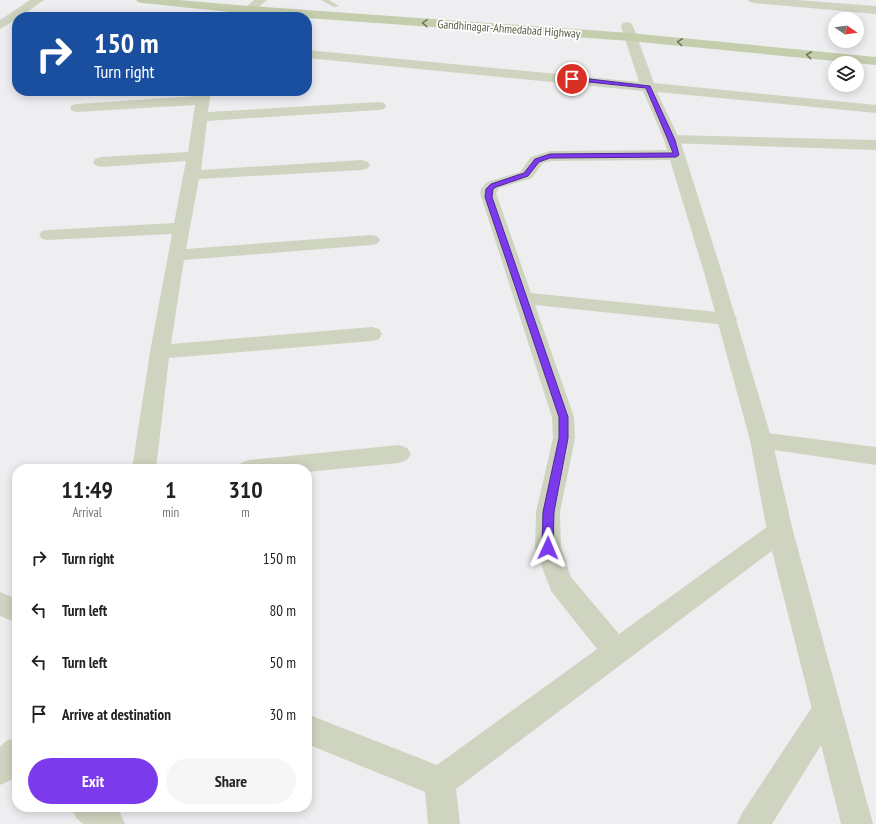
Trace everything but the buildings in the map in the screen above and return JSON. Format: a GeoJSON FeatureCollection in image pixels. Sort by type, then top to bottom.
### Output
{"type":"FeatureCollection","features":[{"type":"Feature","properties":{"kind":"main road","name":"Gandhinagar-Ahmedabad Highway"},"geometry":{"type":"LineString","coordinates":[[142,0],[230,12]]}},
{"type":"Feature","properties":{"kind":"main road","name":"Gandhinagar-Ahmedabad Highway"},"geometry":{"type":"LineString","coordinates":[[260,0],[628,32],[876,50]]}},
{"type":"Feature","properties":{"kind":"main road","name":"Gandhinagar-Ahmedabad Highway"},"geometry":{"type":"LineString","coordinates":[[312,17],[628,32],[876,61]]}},
{"type":"Feature","properties":{"kind":"street"},"geometry":{"type":"LineString","coordinates":[[20,12],[38,0]]}},
{"type":"Feature","properties":{"kind":"street"},"geometry":{"type":"LineString","coordinates":[[247,12],[260,0]]}},
{"type":"Feature","properties":{"kind":"street"},"geometry":{"type":"LineString","coordinates":[[754,0],[876,10]]}},
{"type":"Feature","properties":{"kind":"street"},"geometry":{"type":"LineString","coordinates":[[0,26],[12,18]]}},
{"type":"Feature","properties":{"kind":"street"},"geometry":{"type":"LineString","coordinates":[[0,26],[12,27]]}},
{"type":"Feature","properties":{"kind":"street"},"geometry":{"type":"LineString","coordinates":[[628,32],[648,87],[674,148],[716,279],[761,440],[780,531],[826,711],[857,824]]}},
{"type":"Feature","properties":{"kind":"street"},"geometry":{"type":"LineString","coordinates":[[312,54],[876,109]]}},
{"type":"Feature","properties":{"kind":"street"},"geometry":{"type":"LineString","coordinates":[[77,108],[202,103],[379,106]]}},
{"type":"Feature","properties":{"kind":"street"},"geometry":{"type":"LineString","coordinates":[[145,464],[160,352],[176,255],[192,175],[202,103]]}},
{"type":"Feature","properties":{"kind":"street"},"geometry":{"type":"LineString","coordinates":[[617,652],[560,583],[548,548],[548,512],[564,438],[563,417],[488,197],[489,189],[493,186],[526,175],[537,160],[550,156],[674,148],[876,145]]}},
{"type":"Feature","properties":{"kind":"street"},"geometry":{"type":"LineString","coordinates":[[100,162],[194,156]]}},
{"type":"Feature","properties":{"kind":"street"},"geometry":{"type":"LineString","coordinates":[[192,175],[362,165]]}},
{"type":"Feature","properties":{"kind":"street"},"geometry":{"type":"LineString","coordinates":[[48,235],[181,228]]}},
{"type":"Feature","properties":{"kind":"street"},"geometry":{"type":"LineString","coordinates":[[176,255],[371,240]]}},
{"type":"Feature","properties":{"kind":"street"},"geometry":{"type":"LineString","coordinates":[[522,298],[726,319]]}},
{"type":"Feature","properties":{"kind":"street"},"geometry":{"type":"LineString","coordinates":[[160,352],[372,334]]}},
{"type":"Feature","properties":{"kind":"street"},"geometry":{"type":"LineString","coordinates":[[761,440],[876,456]]}},
{"type":"Feature","properties":{"kind":"street"},"geometry":{"type":"LineString","coordinates":[[299,464],[399,454]]}},
{"type":"Feature","properties":{"kind":"street"},"geometry":{"type":"LineString","coordinates":[[440,782],[780,531]]}},
{"type":"Feature","properties":{"kind":"street"},"geometry":{"type":"LineString","coordinates":[[0,604],[12,609]]}},
{"type":"Feature","properties":{"kind":"street"},"geometry":{"type":"LineString","coordinates":[[753,824],[826,711]]}},
{"type":"Feature","properties":{"kind":"street"},"geometry":{"type":"LineString","coordinates":[[312,731],[440,782]]}},
{"type":"Feature","properties":{"kind":"street"},"geometry":{"type":"LineString","coordinates":[[0,769],[12,757]]}},
{"type":"Feature","properties":{"kind":"street"},"geometry":{"type":"LineString","coordinates":[[440,782],[444,824]]}},
{"type":"Feature","properties":{"kind":"lane"},"geometry":{"type":"LineString","coordinates":[[324,0],[336,6]]}},
{"type":"Feature","properties":{"kind":"route"},"geometry":{"type":"LineString","coordinates":[[548,548],[548,512],[564,438],[563,417],[488,197],[489,189],[493,186],[526,175],[530,172],[537,160],[550,156],[676,155],[672,140],[648,87],[572,79]]}}]}
